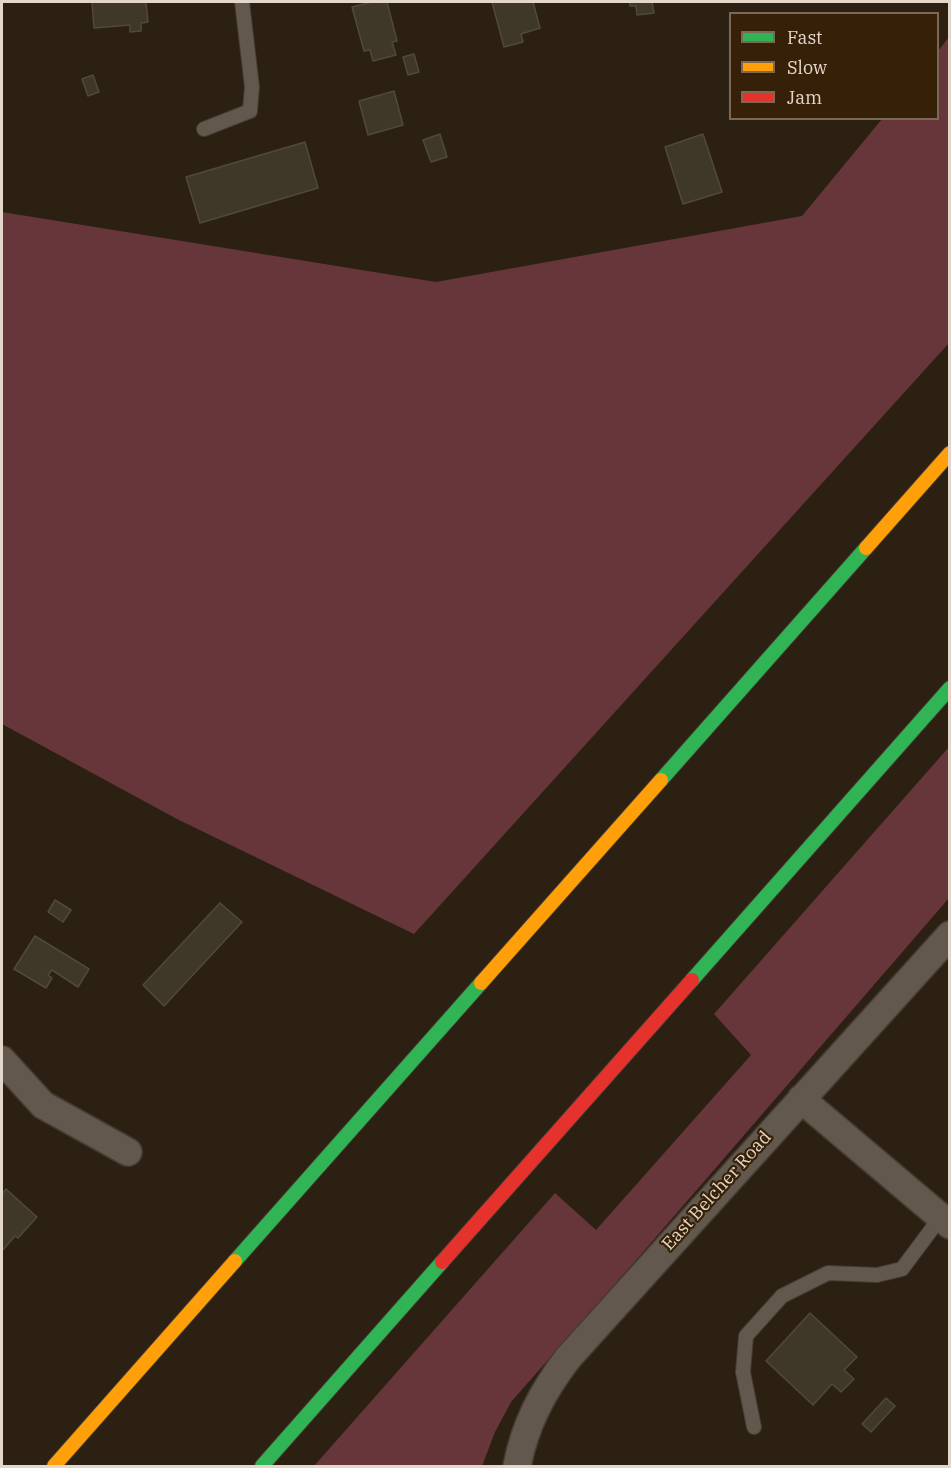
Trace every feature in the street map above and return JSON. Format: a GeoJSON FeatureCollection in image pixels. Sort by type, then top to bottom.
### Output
{"type":"FeatureCollection","features":[{"type":"Feature","properties":{"kind":"highway"},"geometry":{"type":"LineString","coordinates":[[54,1467],[950,453]]}},
{"type":"Feature","properties":{"kind":"highway"},"geometry":{"type":"LineString","coordinates":[[262,1467],[950,687]]}},
{"type":"Feature","properties":{"kind":"street","name":"East Belcher Road"},"geometry":{"type":"LineString","coordinates":[[516,1467],[531,1416],[547,1386],[568,1358],[950,935]]}},
{"type":"Feature","properties":{"kind":"street"},"geometry":{"type":"LineString","coordinates":[[2,1060],[43,1106],[128,1152]]}},
{"type":"Feature","properties":{"kind":"street"},"geometry":{"type":"LineString","coordinates":[[801,1099],[945,1221]]}},
{"type":"Feature","properties":{"kind":"lane"},"geometry":{"type":"LineString","coordinates":[[204,129],[250,111],[252,87],[242,2]]}},
{"type":"Feature","properties":{"kind":"lane"},"geometry":{"type":"LineString","coordinates":[[754,1427],[743,1372],[746,1336],[782,1296],[828,1273],[877,1275],[902,1269],[945,1221]]}},
{"type":"Feature","properties":{"kind":"shaded area"},"geometry":{"type":"Polygon","coordinates":[[[949,37],[949,343],[414,934],[177,819],[2,724],[2,212],[436,282],[802,216],[881,120],[939,120],[939,50],[949,37]]]}},
{"type":"Feature","properties":{"kind":"shaded area"},"geometry":{"type":"Polygon","coordinates":[[[949,747],[949,898],[511,1402],[495,1432],[482,1466],[314,1466],[555,1193],[596,1230],[751,1055],[714,1014],[949,747]]]}},
{"type":"Feature","properties":{"kind":"building"},"geometry":{"type":"Polygon","coordinates":[[[92,2],[146,2],[148,22],[141,23],[141,31],[130,32],[130,25],[94,28],[92,2]]]}},
{"type":"Feature","properties":{"kind":"building"},"geometry":{"type":"Polygon","coordinates":[[[372,2],[387,2],[397,41],[392,42],[396,55],[373,61],[370,50],[364,51],[352,7],[372,2]]]}},
{"type":"Feature","properties":{"kind":"building"},"geometry":{"type":"Polygon","coordinates":[[[492,2],[533,2],[540,28],[521,34],[523,42],[504,47],[492,2]]]}},
{"type":"Feature","properties":{"kind":"building"},"geometry":{"type":"Polygon","coordinates":[[[630,2],[652,2],[654,13],[637,15],[636,6],[630,6],[630,2]]]}},
{"type":"Feature","properties":{"kind":"building"},"geometry":{"type":"Polygon","coordinates":[[[414,54],[419,72],[408,75],[403,57],[414,54]]]}},
{"type":"Feature","properties":{"kind":"building"},"geometry":{"type":"Polygon","coordinates":[[[93,75],[99,92],[88,96],[82,79],[93,75]]]}},
{"type":"Feature","properties":{"kind":"building"},"geometry":{"type":"Polygon","coordinates":[[[394,91],[403,125],[368,135],[359,101],[394,91]]]}},
{"type":"Feature","properties":{"kind":"building"},"geometry":{"type":"Polygon","coordinates":[[[440,134],[447,157],[431,162],[423,140],[440,134]]]}},
{"type":"Feature","properties":{"kind":"building"},"geometry":{"type":"Polygon","coordinates":[[[703,134],[722,192],[683,204],[665,147],[703,134]]]}},
{"type":"Feature","properties":{"kind":"building"},"geometry":{"type":"Polygon","coordinates":[[[305,142],[318,188],[200,223],[186,177],[305,142]]]}},
{"type":"Feature","properties":{"kind":"building"},"geometry":{"type":"Polygon","coordinates":[[[55,900],[71,910],[63,922],[48,912],[55,900]]]}},
{"type":"Feature","properties":{"kind":"building"},"geometry":{"type":"Polygon","coordinates":[[[220,903],[242,922],[164,1006],[143,985],[220,903]]]}},
{"type":"Feature","properties":{"kind":"building"},"geometry":{"type":"Polygon","coordinates":[[[35,936],[89,969],[78,987],[52,970],[48,975],[52,978],[46,988],[14,969],[35,936]]]}},
{"type":"Feature","properties":{"kind":"building"},"geometry":{"type":"Polygon","coordinates":[[[6,1189],[37,1217],[18,1238],[15,1236],[2,1251],[2,1194],[6,1189]]]}},
{"type":"Feature","properties":{"kind":"building"},"geometry":{"type":"Polygon","coordinates":[[[810,1313],[857,1357],[844,1370],[854,1379],[841,1392],[832,1384],[813,1405],[766,1361],[810,1313]]]}},
{"type":"Feature","properties":{"kind":"building"},"geometry":{"type":"Polygon","coordinates":[[[886,1398],[895,1406],[871,1432],[862,1424],[886,1398]]]}},
{"type":"Feature","properties":{"kind":"traffic: fast"},"geometry":{"type":"LineString","coordinates":[[661,780],[866,548]]}},
{"type":"Feature","properties":{"kind":"traffic: fast"},"geometry":{"type":"LineString","coordinates":[[692,980],[950,688]]}},
{"type":"Feature","properties":{"kind":"traffic: fast"},"geometry":{"type":"LineString","coordinates":[[235,1261],[481,983]]}},
{"type":"Feature","properties":{"kind":"traffic: fast"},"geometry":{"type":"LineString","coordinates":[[262,1466],[442,1262]]}},
{"type":"Feature","properties":{"kind":"traffic: slow"},"geometry":{"type":"LineString","coordinates":[[866,548],[950,453]]}},
{"type":"Feature","properties":{"kind":"traffic: slow"},"geometry":{"type":"LineString","coordinates":[[481,983],[661,780]]}},
{"type":"Feature","properties":{"kind":"traffic: slow"},"geometry":{"type":"LineString","coordinates":[[54,1466],[235,1261]]}},
{"type":"Feature","properties":{"kind":"traffic: jam"},"geometry":{"type":"LineString","coordinates":[[442,1262],[692,980]]}}]}
